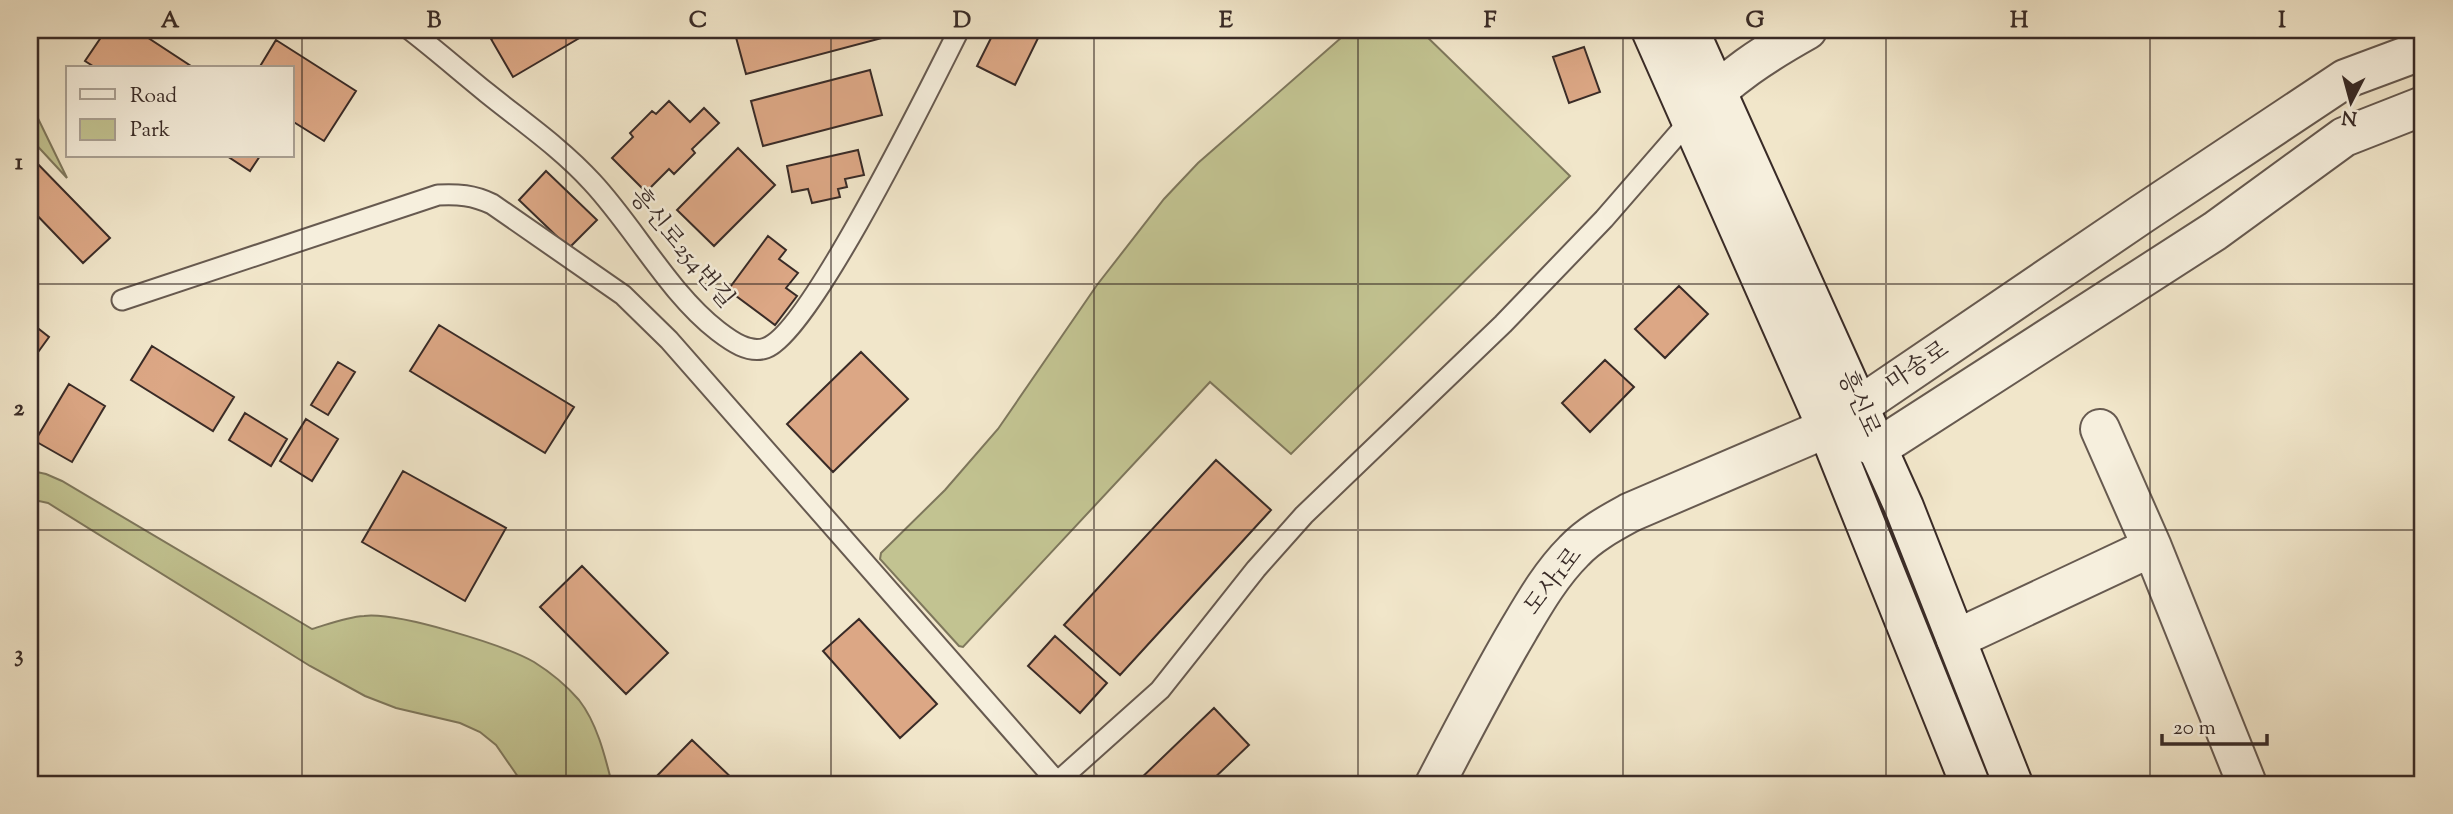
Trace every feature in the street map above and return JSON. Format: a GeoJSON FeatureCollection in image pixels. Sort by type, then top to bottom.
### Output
{"type":"FeatureCollection","features":[{"type":"Feature","properties":{"kind":"street","name":"흥신로"},"geometry":{"type":"LineString","coordinates":[[1651,30],[1828,428],[1970,784]]}},
{"type":"Feature","properties":{"kind":"street","name":"흥신로"},"geometry":{"type":"LineString","coordinates":[[1689,30],[1904,507],[2013,784]]}},
{"type":"Feature","properties":{"kind":"street"},"geometry":{"type":"LineString","coordinates":[[1690,120],[1715,90],[1774,48],[1807,30]]}},
{"type":"Feature","properties":{"kind":"street","name":"마송로"},"geometry":{"type":"LineString","coordinates":[[1828,428],[2345,79],[2423,50]]}},
{"type":"Feature","properties":{"kind":"street","name":"마송로"},"geometry":{"type":"LineString","coordinates":[[1878,448],[2215,231],[2344,136],[2423,106]]}},
{"type":"Feature","properties":{"kind":"street"},"geometry":{"type":"LineString","coordinates":[[1828,428],[1878,448]]}},
{"type":"Feature","properties":{"kind":"street","name":"도사1로"},"geometry":{"type":"LineString","coordinates":[[1435,784],[1483,692],[1535,602],[1557,569],[1576,548],[1602,528],[1631,512],[1828,428]]}},
{"type":"Feature","properties":{"kind":"street"},"geometry":{"type":"LineString","coordinates":[[2100,429],[2152,547],[2247,784]]}},
{"type":"Feature","properties":{"kind":"street"},"geometry":{"type":"LineString","coordinates":[[1956,639],[2152,547]]}},
{"type":"Feature","properties":{"kind":"lane","name":"흥신로254번길"},"geometry":{"type":"LineString","coordinates":[[410,30],[561,153],[611,203],[665,276],[717,331],[751,349],[765,348],[778,342],[804,311],[851,234],[959,30]]}},
{"type":"Feature","properties":{"kind":"lane"},"geometry":{"type":"LineString","coordinates":[[122,300],[438,195],[460,194],[492,204],[623,295],[669,340],[1057,783],[1160,690],[1256,569],[1304,515],[1512,314],[1604,219],[1690,120]]}},
{"type":"Feature","properties":{"kind":"green space"},"geometry":{"type":"Polygon","coordinates":[[[1350,30],[1420,30],[1570,176],[1291,454],[1210,382],[963,647],[959,646],[880,559],[881,553],[945,490],[998,429],[1097,285],[1164,199],[1198,163],[1350,30]]]}},
{"type":"Feature","properties":{"kind":"green space"},"geometry":{"type":"Polygon","coordinates":[[[30,102],[67,178],[30,138],[30,102]]]}},
{"type":"Feature","properties":{"kind":"green space"},"geometry":{"type":"Polygon","coordinates":[[[32,471],[62,481],[312,629],[357,617],[401,619],[476,639],[534,662],[563,684],[585,709],[600,740],[612,784],[523,784],[496,745],[480,732],[460,723],[396,708],[365,696],[310,666],[48,503],[39,501],[30,504],[32,471]]]}},
{"type":"Feature","properties":{"kind":"building"},"geometry":{"type":"Polygon","coordinates":[[[106,30],[136,30],[191,66],[93,66],[85,61],[106,30]]]}},
{"type":"Feature","properties":{"kind":"building"},"geometry":{"type":"Polygon","coordinates":[[[508,30],[593,30],[513,77],[491,39],[508,30]]]}},
{"type":"Feature","properties":{"kind":"building"},"geometry":{"type":"Polygon","coordinates":[[[734,30],[912,30],[746,74],[734,30]]]}},
{"type":"Feature","properties":{"kind":"building"},"geometry":{"type":"Polygon","coordinates":[[[995,30],[1042,30],[1015,85],[977,66],[995,30]]]}},
{"type":"Feature","properties":{"kind":"building"},"geometry":{"type":"Polygon","coordinates":[[[276,40],[356,91],[324,141],[294,122],[294,66],[260,66],[276,40]]]}},
{"type":"Feature","properties":{"kind":"building"},"geometry":{"type":"Polygon","coordinates":[[[1584,47],[1600,92],[1569,103],[1553,57],[1584,47]]]}},
{"type":"Feature","properties":{"kind":"building"},"geometry":{"type":"Polygon","coordinates":[[[870,70],[882,115],[763,146],[751,101],[870,70]]]}},
{"type":"Feature","properties":{"kind":"building"},"geometry":{"type":"Polygon","coordinates":[[[669,101],[690,122],[704,108],[719,123],[692,149],[695,153],[674,174],[669,169],[646,192],[612,158],[633,137],[630,133],[652,111],[656,114],[669,101]]]}},
{"type":"Feature","properties":{"kind":"building"},"geometry":{"type":"Polygon","coordinates":[[[738,148],[775,185],[714,246],[677,210],[738,148]]]}},
{"type":"Feature","properties":{"kind":"building"},"geometry":{"type":"Polygon","coordinates":[[[858,150],[864,175],[845,179],[847,187],[838,189],[840,197],[812,203],[808,189],[792,192],[787,166],[858,150]]]}},
{"type":"Feature","properties":{"kind":"building"},"geometry":{"type":"Polygon","coordinates":[[[30,156],[110,238],[83,263],[30,208],[30,156]]]}},
{"type":"Feature","properties":{"kind":"building"},"geometry":{"type":"Polygon","coordinates":[[[230,158],[259,158],[250,171],[230,158]]]}},
{"type":"Feature","properties":{"kind":"building"},"geometry":{"type":"Polygon","coordinates":[[[546,171],[597,220],[569,248],[519,200],[546,171]]]}},
{"type":"Feature","properties":{"kind":"building"},"geometry":{"type":"Polygon","coordinates":[[[768,236],[786,250],[779,259],[798,273],[786,288],[797,296],[775,325],[728,290],[768,236]]]}},
{"type":"Feature","properties":{"kind":"building"},"geometry":{"type":"Polygon","coordinates":[[[1679,286],[1708,314],[1665,358],[1635,329],[1679,286]]]}},
{"type":"Feature","properties":{"kind":"building"},"geometry":{"type":"Polygon","coordinates":[[[30,322],[49,337],[36,355],[30,351],[30,322]]]}},
{"type":"Feature","properties":{"kind":"building"},"geometry":{"type":"Polygon","coordinates":[[[439,325],[574,407],[545,453],[410,371],[439,325]]]}},
{"type":"Feature","properties":{"kind":"building"},"geometry":{"type":"Polygon","coordinates":[[[152,346],[234,397],[213,431],[131,380],[152,346]]]}},
{"type":"Feature","properties":{"kind":"building"},"geometry":{"type":"Polygon","coordinates":[[[861,352],[908,399],[833,472],[787,424],[861,352]]]}},
{"type":"Feature","properties":{"kind":"building"},"geometry":{"type":"Polygon","coordinates":[[[1605,360],[1634,387],[1590,432],[1562,403],[1605,360]]]}},
{"type":"Feature","properties":{"kind":"building"},"geometry":{"type":"Polygon","coordinates":[[[338,362],[355,372],[328,415],[311,405],[338,362]]]}},
{"type":"Feature","properties":{"kind":"building"},"geometry":{"type":"Polygon","coordinates":[[[69,384],[105,406],[72,462],[35,441],[69,384]]]}},
{"type":"Feature","properties":{"kind":"building"},"geometry":{"type":"Polygon","coordinates":[[[245,413],[287,439],[271,466],[229,440],[245,413]]]}},
{"type":"Feature","properties":{"kind":"building"},"geometry":{"type":"Polygon","coordinates":[[[306,419],[338,439],[312,481],[280,461],[306,419]]]}},
{"type":"Feature","properties":{"kind":"building"},"geometry":{"type":"Polygon","coordinates":[[[1216,460],[1271,510],[1120,675],[1064,625],[1216,460]]]}},
{"type":"Feature","properties":{"kind":"building"},"geometry":{"type":"Polygon","coordinates":[[[403,471],[506,528],[465,601],[362,542],[403,471]]]}},
{"type":"Feature","properties":{"kind":"building"},"geometry":{"type":"Polygon","coordinates":[[[582,566],[668,653],[626,694],[540,607],[582,566]]]}},
{"type":"Feature","properties":{"kind":"building"},"geometry":{"type":"Polygon","coordinates":[[[859,619],[937,704],[900,738],[823,651],[859,619]]]}},
{"type":"Feature","properties":{"kind":"building"},"geometry":{"type":"Polygon","coordinates":[[[1055,636],[1107,683],[1080,713],[1028,666],[1055,636]]]}},
{"type":"Feature","properties":{"kind":"building"},"geometry":{"type":"Polygon","coordinates":[[[1214,708],[1249,745],[1208,784],[1135,784],[1214,708]]]}},
{"type":"Feature","properties":{"kind":"building"},"geometry":{"type":"Polygon","coordinates":[[[692,740],[738,784],[649,784],[692,740]]]}}]}
